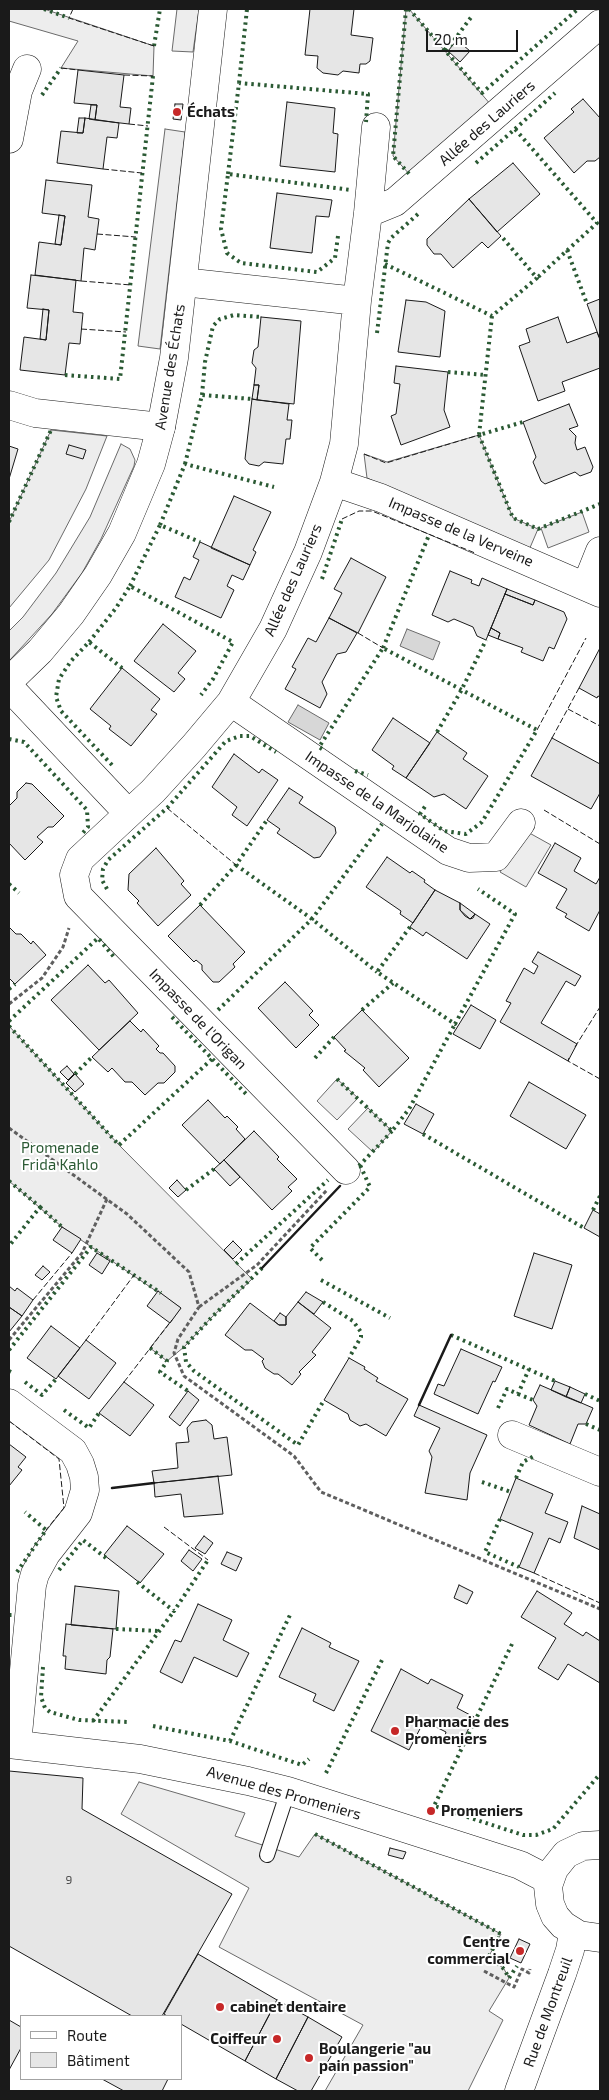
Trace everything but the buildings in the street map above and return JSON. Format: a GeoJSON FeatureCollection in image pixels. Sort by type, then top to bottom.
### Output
{"type":"FeatureCollection","features":[{"type":"Feature","properties":{"kind":"street","name":"Avenue des Échats"},"geometry":{"type":"LineString","coordinates":[[9,681],[40,651],[98,575],[122,533],[151,464],[162,427],[174,358],[213,9]]}},
{"type":"Feature","properties":{"kind":"street","name":"Allée des Lauriers"},"geometry":{"type":"LineString","coordinates":[[368,213],[395,202],[600,24]]}},
{"type":"Feature","properties":{"kind":"street"},"geometry":{"type":"LineString","coordinates":[[9,139],[18,91],[28,69]]}},
{"type":"Feature","properties":{"kind":"street","name":"Allée des Lauriers"},"geometry":{"type":"LineString","coordinates":[[78,896],[74,875],[80,859],[159,785],[230,702],[257,657],[292,590],[334,482],[344,444],[376,127]]}},
{"type":"Feature","properties":{"kind":"street"},"geometry":{"type":"LineString","coordinates":[[183,282],[357,301]]}},
{"type":"Feature","properties":{"kind":"street"},"geometry":{"type":"LineString","coordinates":[[9,405],[35,413],[162,427]]}},
{"type":"Feature","properties":{"kind":"street","name":"Impasse de la Verveine"},"geometry":{"type":"LineString","coordinates":[[334,482],[380,498],[593,589],[600,551]]}},
{"type":"Feature","properties":{"kind":"street"},"geometry":{"type":"LineString","coordinates":[[9,687],[128,813]]}},
{"type":"Feature","properties":{"kind":"street","name":"Impasse de la Marjolaine"},"geometry":{"type":"LineString","coordinates":[[230,702],[448,851],[469,858],[496,857],[521,823]]}},
{"type":"Feature","properties":{"kind":"street","name":"Impasse de l'Origan"},"geometry":{"type":"LineString","coordinates":[[78,896],[346,1170]]}},
{"type":"Feature","properties":{"kind":"street"},"geometry":{"type":"LineString","coordinates":[[9,1403],[73,1451],[84,1477],[85,1490],[78,1513],[46,1554],[35,1574],[32,1585],[13,1744]]}},
{"type":"Feature","properties":{"kind":"street"},"geometry":{"type":"LineString","coordinates":[[512,1435],[600,1472]]}},
{"type":"Feature","properties":{"kind":"street","name":"Avenue des Promeniers"},"geometry":{"type":"LineString","coordinates":[[13,1744],[140,1758],[207,1771],[288,1791],[520,1864],[549,1880]]}},
{"type":"Feature","properties":{"kind":"street"},"geometry":{"type":"LineString","coordinates":[[600,1845],[583,1846],[566,1854],[557,1863],[549,1880],[548,1899],[552,1911],[563,1926],[573,1933],[600,1938]]}},
{"type":"Feature","properties":{"kind":"street","name":"Rue de Montreuil"},"geometry":{"type":"LineString","coordinates":[[519,2091],[562,1974],[570,1950],[573,1933]]}},
{"type":"Feature","properties":{"kind":"lane"},"geometry":{"type":"LineString","coordinates":[[267,1855],[288,1791]]}},
{"type":"Feature","properties":{"kind":"path"},"geometry":{"type":"LineString","coordinates":[[9,1004],[42,978],[63,947],[78,896]]}},
{"type":"Feature","properties":{"kind":"path"},"geometry":{"type":"LineString","coordinates":[[9,1128],[128,1214],[189,1272],[199,1307]]}},
{"type":"Feature","properties":{"kind":"path"},"geometry":{"type":"LineString","coordinates":[[346,1170],[257,1265],[199,1307],[178,1339],[174,1354],[184,1376],[294,1456],[321,1492],[600,1609]]}},
{"type":"Feature","properties":{"kind":"path"},"geometry":{"type":"LineString","coordinates":[[9,1340],[82,1253],[107,1199]]}},
{"type":"Feature","properties":{"kind":"path"},"geometry":{"type":"LineString","coordinates":[[484,1970],[514,1987],[522,1970],[529,1973],[530,1970]]}},
{"type":"Feature","properties":{"kind":"shaded area"},"geometry":{"type":"Polygon","coordinates":[[[9,9],[44,9],[154,46],[153,76],[61,68],[78,41],[9,21],[9,9]]]}},
{"type":"Feature","properties":{"kind":"shaded area"},"geometry":{"type":"Polygon","coordinates":[[[177,9],[199,9],[193,52],[172,51],[177,9]]]}},
{"type":"Feature","properties":{"kind":"shaded area"},"geometry":{"type":"Polygon","coordinates":[[[406,9],[409,9],[491,105],[411,176],[393,156],[406,9]]]}},
{"type":"Feature","properties":{"kind":"shaded area"},"geometry":{"type":"Polygon","coordinates":[[[165,129],[185,132],[160,349],[138,346],[165,129]]]}},
{"type":"Feature","properties":{"kind":"shaded area"},"geometry":{"type":"Polygon","coordinates":[[[51,430],[107,436],[86,489],[49,560],[9,608],[9,522],[51,430]]]}},
{"type":"Feature","properties":{"kind":"shaded area"},"geometry":{"type":"Polygon","coordinates":[[[479,435],[513,518],[538,529],[529,550],[367,478],[364,454],[387,462],[479,435]]]}},
{"type":"Feature","properties":{"kind":"shaded area"},"geometry":{"type":"Polygon","coordinates":[[[121,444],[130,449],[135,460],[134,466],[101,539],[82,573],[52,614],[9,661],[9,631],[23,617],[56,573],[90,517],[121,444]]]}},
{"type":"Feature","properties":{"kind":"shaded area"},"geometry":{"type":"Polygon","coordinates":[[[582,512],[589,532],[548,548],[541,528],[582,512]]]}},
{"type":"Feature","properties":{"kind":"shaded area"},"geometry":{"type":"Polygon","coordinates":[[[407,629],[440,642],[433,660],[400,646],[407,629]]]}},
{"type":"Feature","properties":{"kind":"shaded area"},"geometry":{"type":"Polygon","coordinates":[[[298,705],[329,723],[320,740],[288,722],[298,705]]]}},
{"type":"Feature","properties":{"kind":"shaded area"},"geometry":{"type":"Polygon","coordinates":[[[524,830],[551,845],[526,887],[500,872],[524,830]]]}},
{"type":"Feature","properties":{"kind":"shaded area","name":"Promenade Frida Kahlo"},"geometry":{"type":"Polygon","coordinates":[[[9,1026],[119,1145],[252,1279],[184,1347],[167,1361],[150,1348],[181,1308],[62,1227],[9,1181],[9,1026]]]}},
{"type":"Feature","properties":{"kind":"shaded area"},"geometry":{"type":"Polygon","coordinates":[[[337,1079],[358,1098],[337,1120],[317,1101],[337,1079]]]}},
{"type":"Feature","properties":{"kind":"shaded area"},"geometry":{"type":"Polygon","coordinates":[[[368,1108],[392,1131],[373,1152],[348,1129],[368,1108]]]}},
{"type":"Feature","properties":{"kind":"shaded area"},"geometry":{"type":"Polygon","coordinates":[[[139,1782],[245,1813],[235,1836],[299,1857],[315,1834],[501,1934],[489,1956],[504,1969],[509,1978],[489,2011],[503,2020],[468,2091],[325,2091],[363,2025],[219,1947],[249,1888],[121,1814],[139,1782]]]}},
{"type":"Feature","properties":{"kind":"hedge"},"geometry":{"type":"LineString","coordinates":[[44,9],[69,18]]}},
{"type":"Feature","properties":{"kind":"hedge"},"geometry":{"type":"LineString","coordinates":[[154,46],[160,9]]}},
{"type":"Feature","properties":{"kind":"hedge"},"geometry":{"type":"LineString","coordinates":[[239,83],[247,9]]}},
{"type":"Feature","properties":{"kind":"hedge"},"geometry":{"type":"LineString","coordinates":[[406,9],[393,156],[411,176]]}},
{"type":"Feature","properties":{"kind":"hedge"},"geometry":{"type":"LineString","coordinates":[[409,9],[482,93],[578,9]]}},
{"type":"Feature","properties":{"kind":"hedge"},"geometry":{"type":"LineString","coordinates":[[446,51],[472,16]]}},
{"type":"Feature","properties":{"kind":"hedge"},"geometry":{"type":"LineString","coordinates":[[42,95],[61,68]]}},
{"type":"Feature","properties":{"kind":"hedge"},"geometry":{"type":"LineString","coordinates":[[65,375],[120,379],[153,76]]}},
{"type":"Feature","properties":{"kind":"hedge"},"geometry":{"type":"LineString","coordinates":[[228,174],[239,83],[368,94],[366,122]]}},
{"type":"Feature","properties":{"kind":"hedge"},"geometry":{"type":"LineString","coordinates":[[515,129],[555,93]]}},
{"type":"Feature","properties":{"kind":"hedge"},"geometry":{"type":"LineString","coordinates":[[476,163],[515,129],[597,223],[537,278]]}},
{"type":"Feature","properties":{"kind":"hedge"},"geometry":{"type":"LineString","coordinates":[[338,236],[335,258],[317,272],[241,263],[227,253],[221,229],[228,174],[351,190]]}},
{"type":"Feature","properties":{"kind":"hedge"},"geometry":{"type":"LineString","coordinates":[[377,333],[388,243],[391,238],[418,214]]}},
{"type":"Feature","properties":{"kind":"hedge"},"geometry":{"type":"LineString","coordinates":[[385,264],[492,316],[537,278],[501,236]]}},
{"type":"Feature","properties":{"kind":"hedge"},"geometry":{"type":"LineString","coordinates":[[567,250],[587,304]]}},
{"type":"Feature","properties":{"kind":"hedge"},"geometry":{"type":"LineString","coordinates":[[202,395],[205,362],[213,326],[220,319],[234,315],[261,317]]}},
{"type":"Feature","properties":{"kind":"hedge"},"geometry":{"type":"LineString","coordinates":[[492,316],[479,435],[523,422]]}},
{"type":"Feature","properties":{"kind":"hedge"},"geometry":{"type":"LineString","coordinates":[[448,372],[485,375]]}},
{"type":"Feature","properties":{"kind":"hedge"},"geometry":{"type":"LineString","coordinates":[[185,464],[202,395],[252,399]]}},
{"type":"Feature","properties":{"kind":"hedge"},"geometry":{"type":"LineString","coordinates":[[9,522],[51,430]]}},
{"type":"Feature","properties":{"kind":"hedge"},"geometry":{"type":"LineString","coordinates":[[479,435],[513,518],[538,529],[600,504]]}},
{"type":"Feature","properties":{"kind":"hedge"},"geometry":{"type":"LineString","coordinates":[[160,525],[185,464],[274,487]]}},
{"type":"Feature","properties":{"kind":"hedge"},"geometry":{"type":"LineString","coordinates":[[322,579],[342,519]]}},
{"type":"Feature","properties":{"kind":"hedge"},"geometry":{"type":"LineString","coordinates":[[130,586],[160,525],[200,542]]}},
{"type":"Feature","properties":{"kind":"hedge"},"geometry":{"type":"LineString","coordinates":[[383,648],[429,535]]}},
{"type":"Feature","properties":{"kind":"hedge"},"geometry":{"type":"LineString","coordinates":[[89,642],[116,608],[130,586],[233,642],[213,679],[201,695]]}},
{"type":"Feature","properties":{"kind":"hedge"},"geometry":{"type":"LineString","coordinates":[[437,732],[461,691],[486,640]]}},
{"type":"Feature","properties":{"kind":"hedge"},"geometry":{"type":"LineString","coordinates":[[112,765],[61,711],[56,697],[59,679],[71,661],[89,642],[122,668]]}},
{"type":"Feature","properties":{"kind":"hedge"},"geometry":{"type":"LineString","coordinates":[[322,749],[319,747],[383,648],[537,730],[482,822],[466,834],[444,831],[420,814],[426,805]]}},
{"type":"Feature","properties":{"kind":"hedge"},"geometry":{"type":"LineString","coordinates":[[107,889],[102,880],[103,869],[108,860],[167,808],[226,741],[240,736],[250,736],[276,752]]}},
{"type":"Feature","properties":{"kind":"hedge"},"geometry":{"type":"LineString","coordinates":[[9,739],[24,742],[87,810],[88,827],[81,835]]}},
{"type":"Feature","properties":{"kind":"hedge"},"geometry":{"type":"LineString","coordinates":[[355,771],[368,775]]}},
{"type":"Feature","properties":{"kind":"hedge"},"geometry":{"type":"LineString","coordinates":[[200,905],[236,865],[267,820]]}},
{"type":"Feature","properties":{"kind":"hedge"},"geometry":{"type":"LineString","coordinates":[[218,1010],[312,919],[382,824]]}},
{"type":"Feature","properties":{"kind":"hedge"},"geometry":{"type":"LineString","coordinates":[[236,865],[312,919],[377,972]]}},
{"type":"Feature","properties":{"kind":"hedge"},"geometry":{"type":"LineString","coordinates":[[9,884],[19,893]]}},
{"type":"Feature","properties":{"kind":"hedge"},"geometry":{"type":"LineString","coordinates":[[410,927],[377,972],[455,1024],[515,914],[478,889]]}},
{"type":"Feature","properties":{"kind":"hedge"},"geometry":{"type":"LineString","coordinates":[[9,1021],[98,938],[114,957]]}},
{"type":"Feature","properties":{"kind":"hedge"},"geometry":{"type":"LineString","coordinates":[[362,1010],[393,983]]}},
{"type":"Feature","properties":{"kind":"hedge"},"geometry":{"type":"LineString","coordinates":[[9,989],[15,984]]}},
{"type":"Feature","properties":{"kind":"hedge"},"geometry":{"type":"LineString","coordinates":[[172,1017],[248,1096]]}},
{"type":"Feature","properties":{"kind":"hedge"},"geometry":{"type":"LineString","coordinates":[[337,1079],[392,1131],[409,1109],[455,1024]]}},
{"type":"Feature","properties":{"kind":"hedge"},"geometry":{"type":"LineString","coordinates":[[9,1026],[119,1145],[212,1059]]}},
{"type":"Feature","properties":{"kind":"hedge"},"geometry":{"type":"LineString","coordinates":[[315,1058],[334,1037]]}},
{"type":"Feature","properties":{"kind":"hedge"},"geometry":{"type":"LineString","coordinates":[[75,1074],[92,1057]]}},
{"type":"Feature","properties":{"kind":"hedge"},"geometry":{"type":"LineString","coordinates":[[359,1166],[392,1131]]}},
{"type":"Feature","properties":{"kind":"hedge"},"geometry":{"type":"LineString","coordinates":[[423,1134],[584,1228]]}},
{"type":"Feature","properties":{"kind":"hedge"},"geometry":{"type":"LineString","coordinates":[[322,1260],[310,1248],[370,1187],[360,1165]]}},
{"type":"Feature","properties":{"kind":"hedge"},"geometry":{"type":"LineString","coordinates":[[186,1190],[214,1169]]}},
{"type":"Feature","properties":{"kind":"hedge"},"geometry":{"type":"LineString","coordinates":[[236,1264],[328,1180]]}},
{"type":"Feature","properties":{"kind":"hedge"},"geometry":{"type":"LineString","coordinates":[[9,1181],[40,1207],[9,1246]]}},
{"type":"Feature","properties":{"kind":"hedge"},"geometry":{"type":"LineString","coordinates":[[593,1210],[600,1196]]}},
{"type":"Feature","properties":{"kind":"hedge"},"geometry":{"type":"LineString","coordinates":[[40,1207],[62,1227]]}},
{"type":"Feature","properties":{"kind":"hedge"},"geometry":{"type":"LineString","coordinates":[[9,1350],[91,1247],[161,1293]]}},
{"type":"Feature","properties":{"kind":"hedge"},"geometry":{"type":"LineString","coordinates":[[262,1268],[184,1347],[186,1362],[194,1371],[298,1445],[324,1400]]}},
{"type":"Feature","properties":{"kind":"hedge"},"geometry":{"type":"LineString","coordinates":[[321,1280],[390,1318]]}},
{"type":"Feature","properties":{"kind":"hedge"},"geometry":{"type":"LineString","coordinates":[[323,1302],[353,1321],[361,1332],[361,1337],[349,1358]]}},
{"type":"Feature","properties":{"kind":"hedge"},"geometry":{"type":"LineString","coordinates":[[451,1335],[555,1381]]}},
{"type":"Feature","properties":{"kind":"hedge"},"geometry":{"type":"LineString","coordinates":[[150,1348],[167,1361],[160,1372],[188,1391]]}},
{"type":"Feature","properties":{"kind":"hedge"},"geometry":{"type":"LineString","coordinates":[[498,1408],[507,1389],[518,1394],[529,1369]]}},
{"type":"Feature","properties":{"kind":"hedge"},"geometry":{"type":"LineString","coordinates":[[25,1382],[42,1395],[56,1379]]}},
{"type":"Feature","properties":{"kind":"hedge"},"geometry":{"type":"LineString","coordinates":[[518,1394],[533,1400]]}},
{"type":"Feature","properties":{"kind":"hedge"},"geometry":{"type":"LineString","coordinates":[[585,1394],[600,1401]]}},
{"type":"Feature","properties":{"kind":"hedge"},"geometry":{"type":"LineString","coordinates":[[64,1410],[89,1428],[99,1413]]}},
{"type":"Feature","properties":{"kind":"hedge"},"geometry":{"type":"LineString","coordinates":[[586,1424],[600,1430]]}},
{"type":"Feature","properties":{"kind":"hedge"},"geometry":{"type":"LineString","coordinates":[[516,1478],[523,1462],[534,1456]]}},
{"type":"Feature","properties":{"kind":"hedge"},"geometry":{"type":"LineString","coordinates":[[482,1482],[511,1492]]}},
{"type":"Feature","properties":{"kind":"hedge"},"geometry":{"type":"LineString","coordinates":[[17,1572],[46,1530],[25,1512]]}},
{"type":"Feature","properties":{"kind":"hedge"},"geometry":{"type":"LineString","coordinates":[[500,1519],[485,1552],[519,1567]]}},
{"type":"Feature","properties":{"kind":"hedge"},"geometry":{"type":"LineString","coordinates":[[59,1570],[83,1540],[106,1558]]}},
{"type":"Feature","properties":{"kind":"hedge"},"geometry":{"type":"LineString","coordinates":[[137,1582],[174,1611],[208,1560]]}},
{"type":"Feature","properties":{"kind":"hedge"},"geometry":{"type":"LineString","coordinates":[[93,1721],[174,1611]]}},
{"type":"Feature","properties":{"kind":"hedge"},"geometry":{"type":"LineString","coordinates":[[9,1615],[14,1615]]}},
{"type":"Feature","properties":{"kind":"hedge"},"geometry":{"type":"LineString","coordinates":[[230,1741],[290,1615]]}},
{"type":"Feature","properties":{"kind":"hedge"},"geometry":{"type":"LineString","coordinates":[[116,1629],[159,1631]]}},
{"type":"Feature","properties":{"kind":"hedge"},"geometry":{"type":"LineString","coordinates":[[512,1644],[434,1806],[523,1835],[536,1835],[553,1829],[600,1774]]}},
{"type":"Feature","properties":{"kind":"hedge"},"geometry":{"type":"LineString","coordinates":[[326,1773],[383,1658]]}},
{"type":"Feature","properties":{"kind":"hedge"},"geometry":{"type":"LineString","coordinates":[[43,1667],[41,1697],[45,1708],[50,1712],[79,1720],[128,1722]]}},
{"type":"Feature","properties":{"kind":"hedge"},"geometry":{"type":"LineString","coordinates":[[153,1726],[230,1741],[302,1765],[309,1759]]}},
{"type":"Feature","properties":{"kind":"hedge"},"geometry":{"type":"LineString","coordinates":[[315,1834],[501,1934],[489,1956],[504,1969],[509,1978],[517,1966]]}},
{"type":"Feature","properties":{"kind":"fence"},"geometry":{"type":"LineString","coordinates":[[73,9],[69,18],[154,46]]}},
{"type":"Feature","properties":{"kind":"fence"},"geometry":{"type":"LineString","coordinates":[[61,68],[78,70]]}},
{"type":"Feature","properties":{"kind":"fence"},"geometry":{"type":"LineString","coordinates":[[124,75],[153,76]]}},
{"type":"Feature","properties":{"kind":"fence"},"geometry":{"type":"LineString","coordinates":[[129,124],[148,126]]}},
{"type":"Feature","properties":{"kind":"fence"},"geometry":{"type":"LineString","coordinates":[[103,169],[142,173]]}},
{"type":"Feature","properties":{"kind":"fence"},"geometry":{"type":"LineString","coordinates":[[97,234],[136,237]]}},
{"type":"Feature","properties":{"kind":"fence"},"geometry":{"type":"LineString","coordinates":[[81,281],[131,285]]}},
{"type":"Feature","properties":{"kind":"fence"},"geometry":{"type":"LineString","coordinates":[[81,329],[126,332]]}},
{"type":"Feature","properties":{"kind":"fence"},"geometry":{"type":"LineString","coordinates":[[364,454],[386,463],[479,435]]}},
{"type":"Feature","properties":{"kind":"fence"},"geometry":{"type":"LineString","coordinates":[[342,519],[359,511],[372,511],[475,553]]}},
{"type":"Feature","properties":{"kind":"fence"},"geometry":{"type":"LineString","coordinates":[[358,633],[383,648]]}},
{"type":"Feature","properties":{"kind":"fence"},"geometry":{"type":"LineString","coordinates":[[537,730],[586,638]]}},
{"type":"Feature","properties":{"kind":"fence"},"geometry":{"type":"LineString","coordinates":[[552,738],[579,688]]}},
{"type":"Feature","properties":{"kind":"fence"},"geometry":{"type":"LineString","coordinates":[[568,709],[600,726]]}},
{"type":"Feature","properties":{"kind":"fence"},"geometry":{"type":"LineString","coordinates":[[167,808],[236,865]]}},
{"type":"Feature","properties":{"kind":"fence"},"geometry":{"type":"LineString","coordinates":[[544,810],[600,844]]}},
{"type":"Feature","properties":{"kind":"fence"},"geometry":{"type":"LineString","coordinates":[[575,1047],[600,1007]]}},
{"type":"Feature","properties":{"kind":"fence"},"geometry":{"type":"LineString","coordinates":[[569,1058],[568,1061],[600,1079]]}},
{"type":"Feature","properties":{"kind":"fence"},"geometry":{"type":"LineString","coordinates":[[33,1300],[72,1253]]}},
{"type":"Feature","properties":{"kind":"fence"},"geometry":{"type":"LineString","coordinates":[[86,1340],[134,1275]]}},
{"type":"Feature","properties":{"kind":"fence"},"geometry":{"type":"LineString","coordinates":[[124,1382],[172,1320]]}},
{"type":"Feature","properties":{"kind":"fence"},"geometry":{"type":"LineString","coordinates":[[9,1421],[59,1459],[64,1508],[46,1530]]}},
{"type":"Feature","properties":{"kind":"fence"},"geometry":{"type":"LineString","coordinates":[[164,1527],[208,1560]]}},
{"type":"Feature","properties":{"kind":"fence"},"geometry":{"type":"LineString","coordinates":[[534,1573],[600,1603]]}},
{"type":"Feature","properties":{"kind":"wall"},"geometry":{"type":"LineString","coordinates":[[262,1268],[340,1186]]}},
{"type":"Feature","properties":{"kind":"wall"},"geometry":{"type":"LineString","coordinates":[[419,1405],[451,1335]]}},
{"type":"Feature","properties":{"kind":"wall"},"geometry":{"type":"LineString","coordinates":[[112,1488],[154,1483]]}},
{"type":"Feature","properties":{"kind":"place","name":"Échats"},"geometry":{"type":"Point","coordinates":[177,112]}},
{"type":"Feature","properties":{"kind":"place","name":"Pharmacie des Promeniers"},"geometry":{"type":"Point","coordinates":[395,1731]}},
{"type":"Feature","properties":{"kind":"place","name":"Promeniers"},"geometry":{"type":"Point","coordinates":[431,1811]}},
{"type":"Feature","properties":{"kind":"place","name":"Centre commercial"},"geometry":{"type":"Point","coordinates":[520,1951]}},
{"type":"Feature","properties":{"kind":"place","name":"cabinet dentaire"},"geometry":{"type":"Point","coordinates":[220,2007]}},
{"type":"Feature","properties":{"kind":"place","name":"Coiffeur"},"geometry":{"type":"Point","coordinates":[277,2039]}},
{"type":"Feature","properties":{"kind":"place","name":"Boulangerie \"au pain passion\""},"geometry":{"type":"Point","coordinates":[309,2058]}}]}
